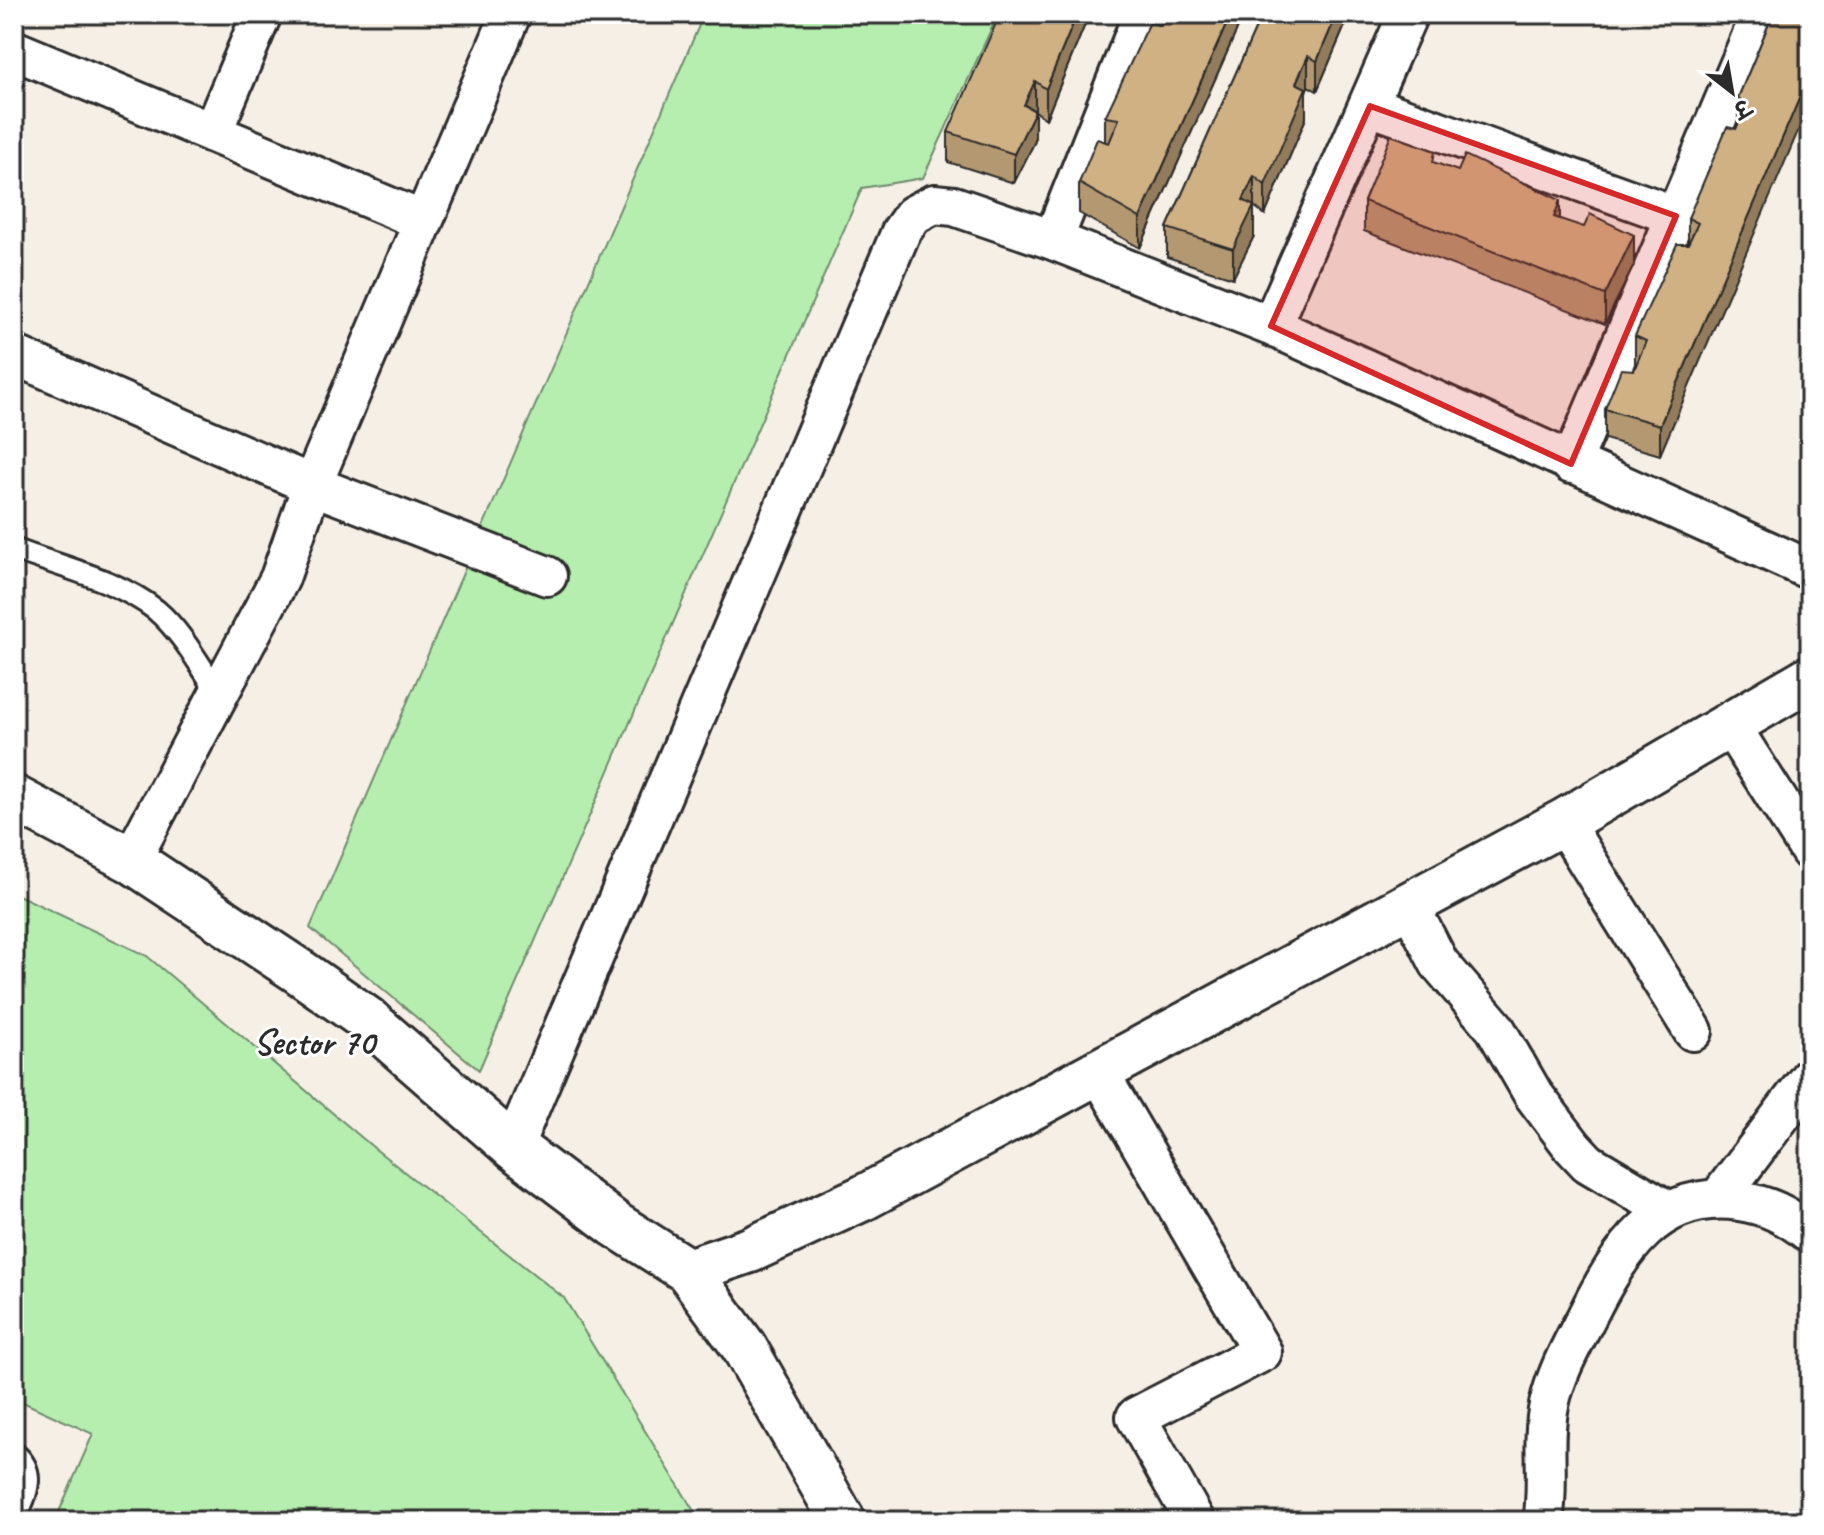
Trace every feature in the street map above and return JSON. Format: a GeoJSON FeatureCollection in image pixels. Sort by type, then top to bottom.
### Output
{"type":"FeatureCollection","features":[{"type":"Feature","properties":{"kind":"street"},"geometry":{"type":"LineString","coordinates":[[212,133],[262,14]]}},
{"type":"Feature","properties":{"kind":"street"},"geometry":{"type":"LineString","coordinates":[[131,860],[280,578],[312,485],[511,14]]}},
{"type":"Feature","properties":{"kind":"street"},"geometry":{"type":"LineString","coordinates":[[1053,240],[1143,14]]}},
{"type":"Feature","properties":{"kind":"street"},"geometry":{"type":"LineString","coordinates":[[1271,326],[1408,14]]}},
{"type":"Feature","properties":{"kind":"street"},"geometry":{"type":"LineString","coordinates":[[1571,464],[1761,14]]}},
{"type":"Feature","properties":{"kind":"street"},"geometry":{"type":"LineString","coordinates":[[14,50],[423,221]]}},
{"type":"Feature","properties":{"kind":"street"},"geometry":{"type":"LineString","coordinates":[[1370,106],[1676,216]]}},
{"type":"Feature","properties":{"kind":"street"},"geometry":{"type":"LineString","coordinates":[[513,1147],[901,232],[913,215],[934,204],[954,206],[1053,240],[1271,326],[1810,570]]}},
{"type":"Feature","properties":{"kind":"street"},"geometry":{"type":"LineString","coordinates":[[14,355],[312,485],[547,576]]}},
{"type":"Feature","properties":{"kind":"street"},"geometry":{"type":"LineString","coordinates":[[688,1271],[750,1250],[863,1198],[1563,822],[1810,678]]}},
{"type":"Feature","properties":{"kind":"street"},"geometry":{"type":"LineString","coordinates":[[1730,725],[1810,851]]}},
{"type":"Feature","properties":{"kind":"street"},"geometry":{"type":"LineString","coordinates":[[14,798],[131,860],[368,1020],[513,1147],[616,1225],[688,1271],[744,1347],[843,1521]]}},
{"type":"Feature","properties":{"kind":"street"},"geometry":{"type":"LineString","coordinates":[[1563,822],[1693,1031]]}},
{"type":"Feature","properties":{"kind":"street"},"geometry":{"type":"LineString","coordinates":[[1408,903],[1439,963],[1495,1028],[1533,1094],[1573,1147],[1588,1163],[1669,1211]]}},
{"type":"Feature","properties":{"kind":"street"},"geometry":{"type":"LineString","coordinates":[[1098,1071],[1262,1352],[1136,1417],[1195,1521]]}},
{"type":"Feature","properties":{"kind":"street"},"geometry":{"type":"LineString","coordinates":[[1719,1198],[1810,1077]]}},
{"type":"Feature","properties":{"kind":"street"},"geometry":{"type":"LineString","coordinates":[[1543,1521],[1548,1409],[1558,1373],[1618,1261],[1643,1229],[1669,1211],[1692,1201],[1719,1198],[1761,1204],[1788,1216],[1810,1233]]}},
{"type":"Feature","properties":{"kind":"lane"},"geometry":{"type":"LineString","coordinates":[[14,549],[131,593],[158,612],[181,638],[219,694]]}},
{"type":"Feature","properties":{"kind":"lane"},"geometry":{"type":"LineString","coordinates":[[14,1453],[27,1465],[29,1478],[14,1521]]}},
{"type":"Feature","properties":{"kind":"highlighted area"},"geometry":{"type":"Polygon","coordinates":[[[1370,106],[1676,216],[1571,464],[1271,326],[1370,106]]]}},
{"type":"Feature","properties":{"kind":"green space"},"geometry":{"type":"Polygon","coordinates":[[[704,14],[998,14],[923,178],[862,188],[479,1070],[310,928],[704,14]]]}},
{"type":"Feature","properties":{"kind":"green space"},"geometry":{"type":"Polygon","coordinates":[[[14,893],[147,956],[374,1148],[564,1298],[700,1521],[55,1521],[93,1434],[14,1398],[14,893]]]}},
{"type":"Feature","properties":{"kind":"building"},"geometry":{"type":"Polygon","coordinates":[[[1000,14],[1077,14],[1046,89],[1035,81],[1024,105],[1035,111],[1014,154],[948,132],[1000,14]]]}},
{"type":"Feature","properties":{"kind":"building"},"geometry":{"type":"Polygon","coordinates":[[[1166,14],[1231,14],[1140,218],[1079,183],[1097,139],[1109,143],[1119,119],[1105,117],[1150,22],[1161,26],[1166,14]]]}},
{"type":"Feature","properties":{"kind":"building"},"geometry":{"type":"Polygon","coordinates":[[[1262,14],[1337,14],[1317,61],[1308,56],[1296,83],[1306,88],[1265,185],[1254,176],[1243,200],[1254,206],[1233,249],[1167,228],[1262,14]]]}},
{"type":"Feature","properties":{"kind":"building"},"geometry":{"type":"Polygon","coordinates":[[[1773,14],[1810,14],[1810,73],[1660,425],[1605,409],[1621,369],[1634,370],[1646,341],[1635,336],[1677,244],[1688,244],[1698,223],[1688,218],[1727,127],[1736,129],[1748,104],[1738,98],[1773,14]]]}},
{"type":"Feature","properties":{"kind":"building"},"geometry":{"type":"Polygon","coordinates":[[[1391,135],[1435,151],[1433,162],[1458,171],[1465,155],[1560,200],[1554,217],[1584,227],[1590,214],[1634,235],[1605,295],[1364,201],[1391,135]]]}},
{"type":"Feature","properties":{"kind":"building"},"geometry":{"type":"Polygon","coordinates":[[[1810,280],[1810,303],[1801,300],[1810,280]]]}},
{"type":"Feature","properties":{"kind":"district","name":"Sector 70"},"geometry":{"type":"Point","coordinates":[314,1042]}}]}
